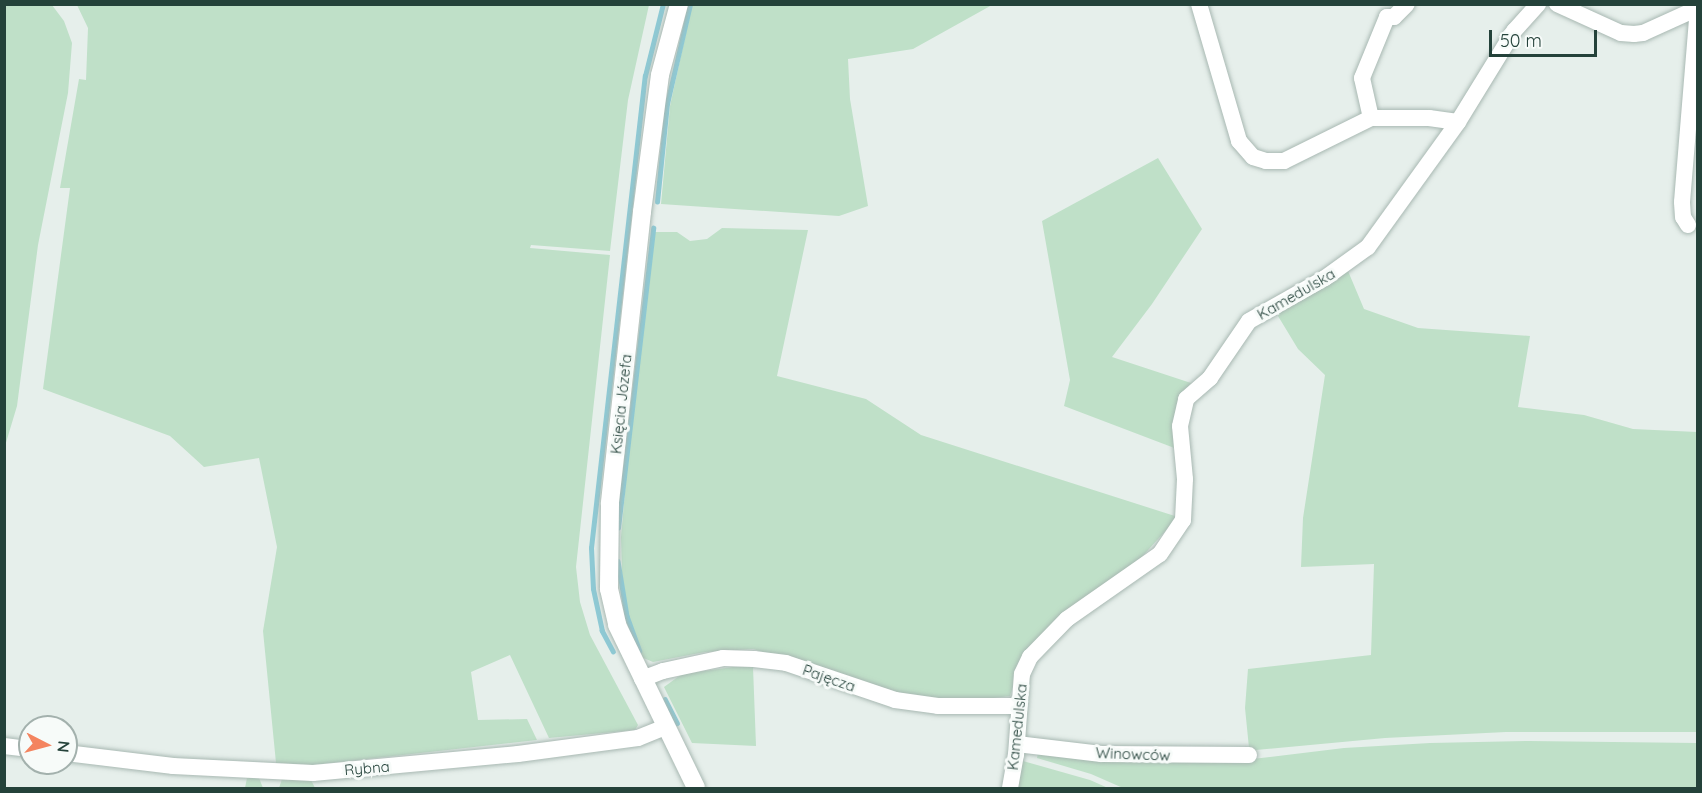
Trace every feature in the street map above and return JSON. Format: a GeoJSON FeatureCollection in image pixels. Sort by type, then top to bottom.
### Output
{"type":"FeatureCollection","features":[{"type":"Feature","properties":{"kind":"main road","name":"Księcia Józefa"},"geometry":{"type":"LineString","coordinates":[[679,4],[660,75],[610,504],[609,590],[617,625],[696,789]]}},
{"type":"Feature","properties":{"kind":"street"},"geometry":{"type":"LineString","coordinates":[[1199,4],[1223,94],[1239,141],[1246,153],[1266,161],[1284,160],[1371,118],[1429,118],[1458,122]]}},
{"type":"Feature","properties":{"kind":"street"},"geometry":{"type":"LineString","coordinates":[[1371,118],[1362,78],[1387,17],[1394,17],[1407,4]]}},
{"type":"Feature","properties":{"kind":"street","name":"Kamedulska"},"geometry":{"type":"LineString","coordinates":[[1010,789],[1017,744],[1022,674],[1030,657],[1067,619],[1160,554],[1177,533],[1183,520],[1185,506],[1180,426],[1186,399],[1210,378],[1249,321],[1326,278],[1368,247],[1458,122],[1514,31],[1538,4]]}},
{"type":"Feature","properties":{"kind":"street"},"geometry":{"type":"LineString","coordinates":[[1557,4],[1621,33],[1634,34],[1643,33],[1698,9],[1682,202],[1683,217],[1688,225]]}},
{"type":"Feature","properties":{"kind":"street","name":"Pajęcza"},"geometry":{"type":"LineString","coordinates":[[642,679],[663,671],[723,658],[754,659],[786,663],[895,700],[938,706],[1018,706]]}},
{"type":"Feature","properties":{"kind":"street","name":"Rybna"},"geometry":{"type":"LineString","coordinates":[[78,754],[173,766],[313,773],[518,754],[638,738],[665,727]]}},
{"type":"Feature","properties":{"kind":"street","name":"Winowców"},"geometry":{"type":"LineString","coordinates":[[1017,744],[1101,754],[1250,755]]}},
{"type":"Feature","properties":{"kind":"green space"},"geometry":{"type":"Polygon","coordinates":[[[5,4],[52,5],[64,21],[72,43],[68,93],[38,245],[17,406],[5,446],[5,4]]]}},
{"type":"Feature","properties":{"kind":"green space"},"geometry":{"type":"Polygon","coordinates":[[[692,4],[992,5],[913,49],[848,59],[850,99],[868,206],[839,216],[661,204],[670,106],[692,4]]]}},
{"type":"Feature","properties":{"kind":"green space"},"geometry":{"type":"Polygon","coordinates":[[[77,5],[649,5],[628,100],[610,251],[531,245],[530,248],[610,255],[576,567],[580,602],[590,635],[638,725],[635,730],[549,738],[510,655],[471,672],[478,720],[527,719],[537,740],[313,765],[276,763],[263,631],[277,547],[259,458],[204,467],[170,436],[43,389],[70,188],[60,188],[79,79],[86,80],[88,28],[77,5]]]}},
{"type":"Feature","properties":{"kind":"green space"},"geometry":{"type":"Polygon","coordinates":[[[1158,158],[1202,229],[1152,304],[1112,357],[1191,383],[1176,405],[1177,449],[1064,406],[1070,380],[1042,221],[1158,158]]]}},
{"type":"Feature","properties":{"kind":"green space"},"geometry":{"type":"Polygon","coordinates":[[[722,228],[808,230],[777,376],[866,399],[921,435],[1178,517],[1130,570],[1021,661],[1010,696],[952,703],[901,693],[753,649],[705,652],[653,662],[641,657],[623,608],[621,537],[633,401],[654,232],[677,232],[690,241],[707,239],[722,228]]]}},
{"type":"Feature","properties":{"kind":"green space"},"geometry":{"type":"Polygon","coordinates":[[[1348,271],[1364,309],[1418,328],[1530,336],[1518,407],[1584,415],[1633,429],[1697,432],[1697,732],[1506,732],[1385,738],[1256,750],[1249,748],[1245,708],[1248,669],[1371,655],[1374,564],[1301,567],[1303,518],[1325,375],[1298,349],[1278,316],[1280,306],[1348,271]]]}},
{"type":"Feature","properties":{"kind":"green space"},"geometry":{"type":"Polygon","coordinates":[[[733,667],[753,667],[756,746],[692,743],[664,687],[682,674],[733,667]]]}},
{"type":"Feature","properties":{"kind":"green space"},"geometry":{"type":"Polygon","coordinates":[[[1529,741],[1697,743],[1698,788],[1123,788],[1091,774],[1037,758],[1038,753],[1244,760],[1344,748],[1529,741]]]}},
{"type":"Feature","properties":{"kind":"green space"},"geometry":{"type":"Polygon","coordinates":[[[1023,761],[1090,780],[1108,788],[1016,788],[1023,761]]]}},
{"type":"Feature","properties":{"kind":"green space"},"geometry":{"type":"Polygon","coordinates":[[[247,778],[259,778],[263,788],[245,788],[247,778]]]}},
{"type":"Feature","properties":{"kind":"green space"},"geometry":{"type":"Polygon","coordinates":[[[282,779],[311,780],[315,788],[279,788],[282,779]]]}},
{"type":"Feature","properties":{"kind":"waterway"},"geometry":{"type":"LineString","coordinates":[[613,652],[602,631],[593,589],[591,548],[645,76],[663,4]]}},
{"type":"Feature","properties":{"kind":"waterway"},"geometry":{"type":"LineString","coordinates":[[657,202],[667,104],[690,4]]}},
{"type":"Feature","properties":{"kind":"waterway"},"geometry":{"type":"LineString","coordinates":[[618,528],[653,228]]}},
{"type":"Feature","properties":{"kind":"waterway"},"geometry":{"type":"LineString","coordinates":[[618,561],[627,616],[640,651]]}},
{"type":"Feature","properties":{"kind":"waterway"},"geometry":{"type":"LineString","coordinates":[[665,699],[677,723]]}}]}
